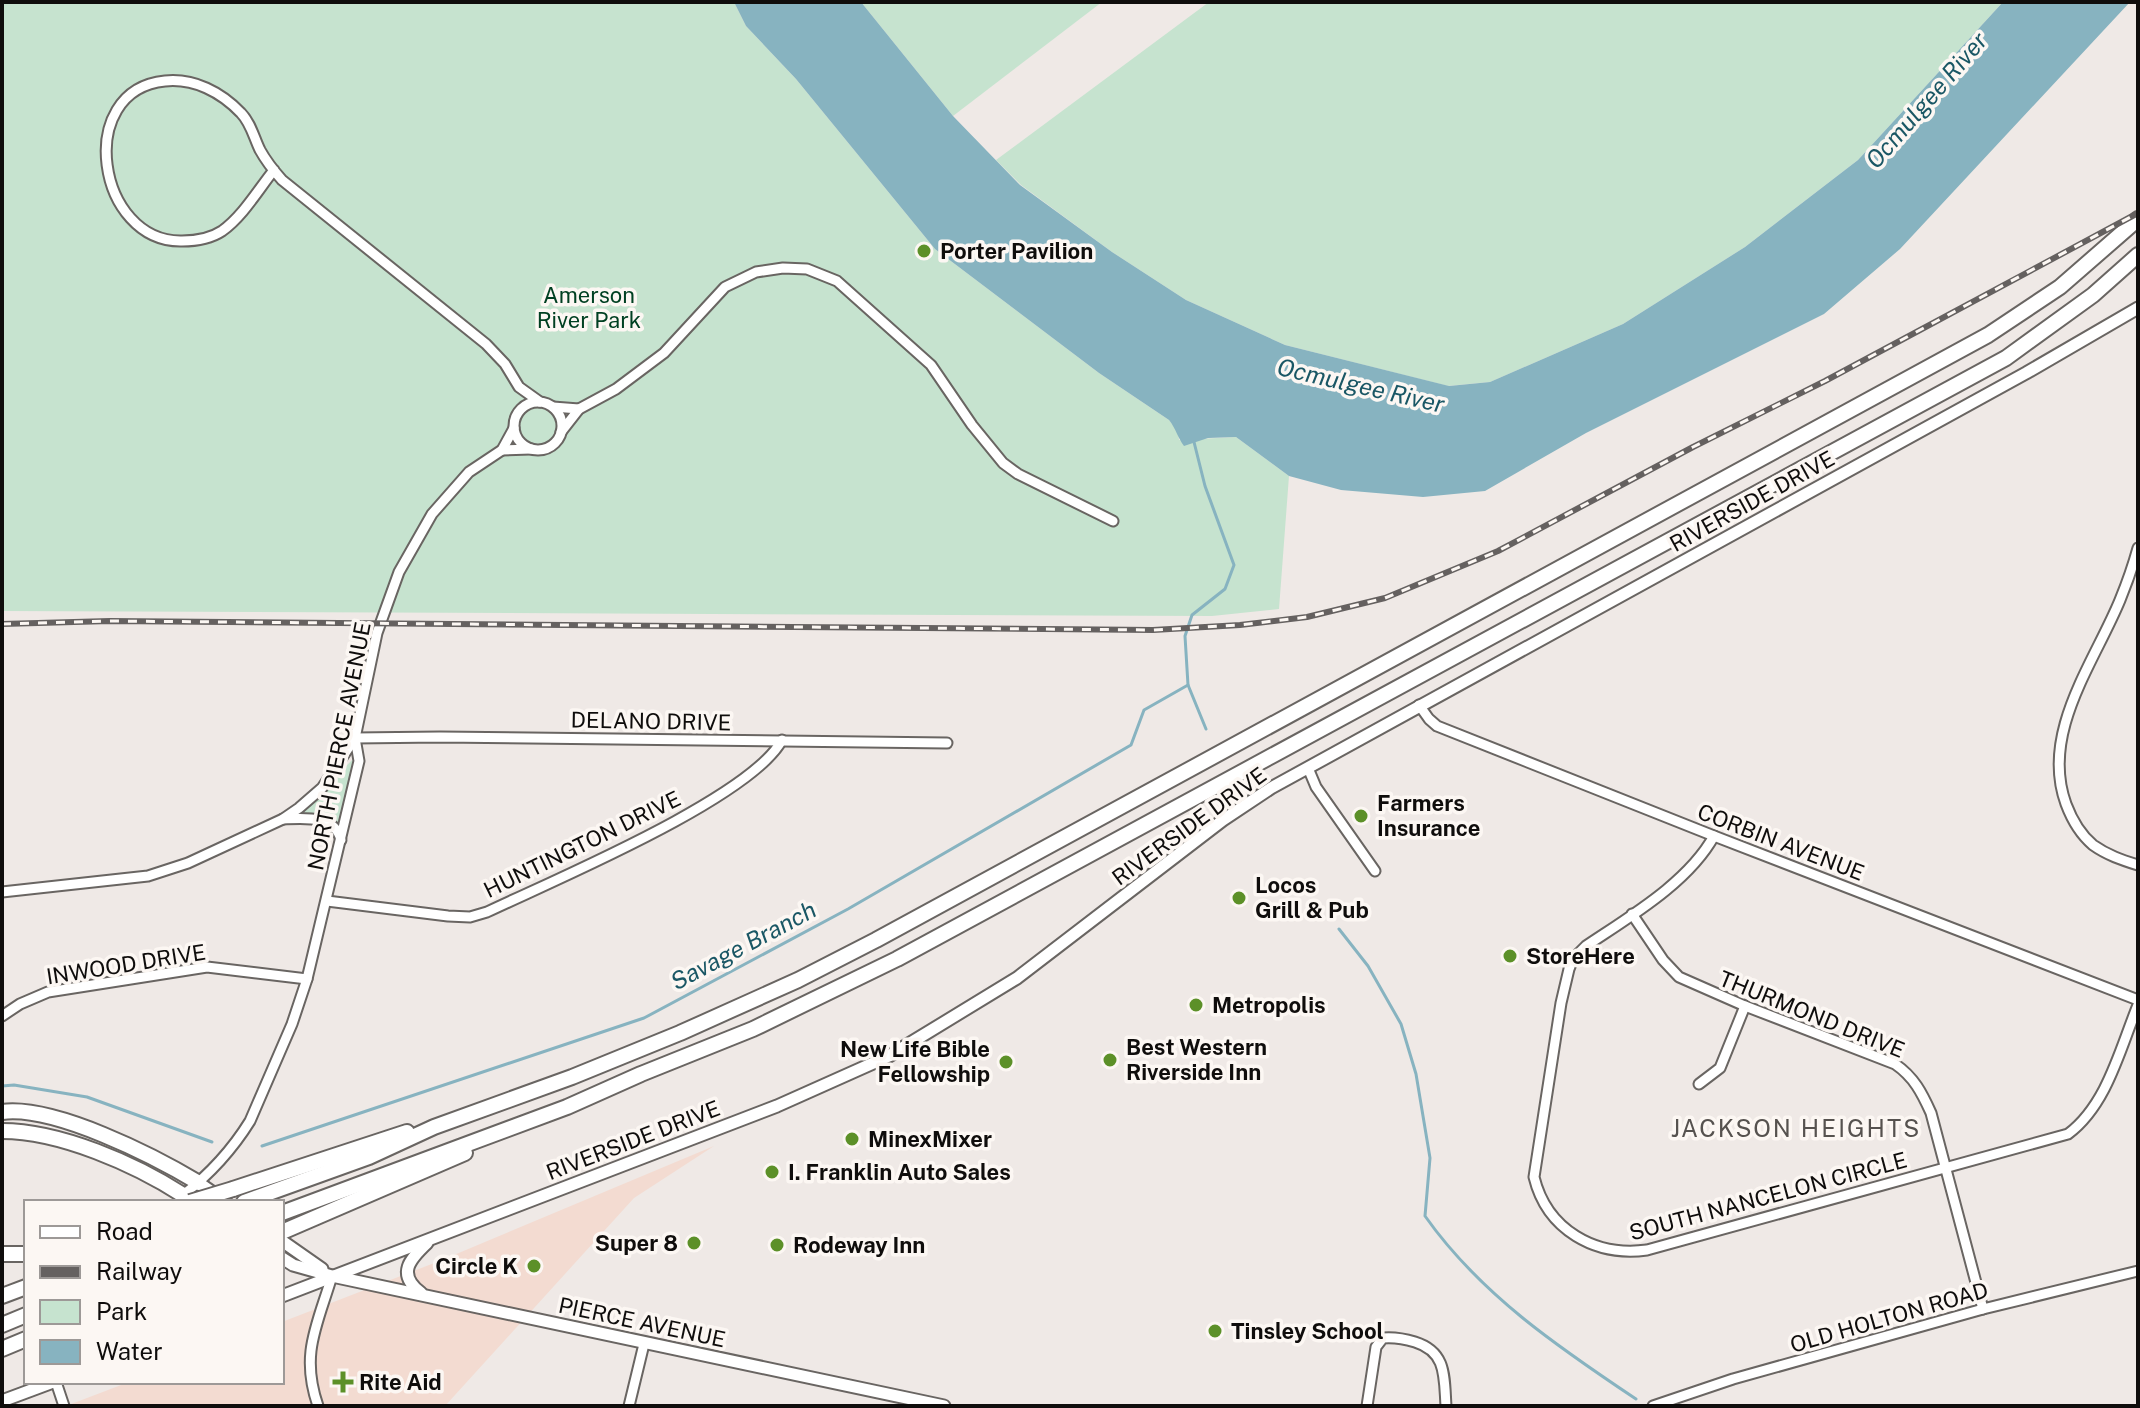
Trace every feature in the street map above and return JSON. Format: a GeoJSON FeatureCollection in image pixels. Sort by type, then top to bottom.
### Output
{"type":"FeatureCollection","features":[{"type":"Feature","properties":{"kind":"highway"},"geometry":{"type":"LineString","coordinates":[[249,1200],[369,1157],[434,1127],[572,1077],[680,1033],[798,980],[876,940],[1988,335],[2060,287],[2138,219]]}},
{"type":"Feature","properties":{"kind":"highway"},"geometry":{"type":"LineString","coordinates":[[285,1234],[525,1124],[753,1029],[897,959],[2006,358],[2093,295],[2138,255]]}},
{"type":"Feature","properties":{"kind":"highway"},"geometry":{"type":"LineString","coordinates":[[2,1112],[41,1116],[102,1135],[199,1183]]}},
{"type":"Feature","properties":{"kind":"highway"},"geometry":{"type":"LineString","coordinates":[[284,1212],[525,1124]]}},
{"type":"Feature","properties":{"kind":"highway"},"geometry":{"type":"LineString","coordinates":[[2,1131],[20,1131],[79,1147],[146,1174],[189,1200],[229,1196],[394,1135],[434,1127]]}},
{"type":"Feature","properties":{"kind":"highway"},"geometry":{"type":"LineString","coordinates":[[2,1254],[24,1254]]}},
{"type":"Feature","properties":{"kind":"highway"},"geometry":{"type":"LineString","coordinates":[[2,1296],[24,1288]]}},
{"type":"Feature","properties":{"kind":"highway"},"geometry":{"type":"LineString","coordinates":[[2,1325],[24,1316]]}},
{"type":"Feature","properties":{"kind":"highway"},"geometry":{"type":"LineString","coordinates":[[2,1349],[24,1340]]}},
{"type":"Feature","properties":{"kind":"main road","name":"RIVERSIDE DRIVE"},"geometry":{"type":"LineString","coordinates":[[284,1295],[785,1103],[893,1054],[1017,978],[1223,820],[1308,768],[2026,373],[2138,308]]}},
{"type":"Feature","properties":{"kind":"main road"},"geometry":{"type":"LineString","coordinates":[[199,1183],[229,1196]]}},
{"type":"Feature","properties":{"kind":"main road","name":"PIERCE AVENUE"},"geometry":{"type":"LineString","coordinates":[[285,1234],[332,1276]]}},
{"type":"Feature","properties":{"kind":"main road"},"geometry":{"type":"LineString","coordinates":[[424,1296],[410,1283],[407,1270],[412,1258],[431,1239]]}},
{"type":"Feature","properties":{"kind":"main road","name":"PIERCE AVENUE"},"geometry":{"type":"LineString","coordinates":[[284,1259],[293,1265],[332,1276],[944,1406]]}},
{"type":"Feature","properties":{"kind":"main road"},"geometry":{"type":"LineString","coordinates":[[2,1401],[49,1384]]}},
{"type":"Feature","properties":{"kind":"street"},"geometry":{"type":"LineString","coordinates":[[274,170],[221,232],[208,238],[174,242],[140,226],[118,201],[106,163],[108,128],[124,101],[141,88],[161,81],[195,83],[211,90],[241,113],[274,170],[486,344],[505,364],[519,387],[553,407],[579,409]]}},
{"type":"Feature","properties":{"kind":"street"},"geometry":{"type":"LineString","coordinates":[[502,450],[549,447],[579,409],[643,371],[664,353],[725,287],[756,272],[783,268],[807,269],[837,281],[931,365],[980,436],[1003,463],[1018,474],[1113,521]]}},
{"type":"Feature","properties":{"kind":"street"},"geometry":{"type":"LineString","coordinates":[[519,387],[514,428],[523,444],[531,449]]}},
{"type":"Feature","properties":{"kind":"street"},"geometry":{"type":"LineString","coordinates":[[518,413],[524,407],[540,402]]}},
{"type":"Feature","properties":{"kind":"street"},"geometry":{"type":"LineString","coordinates":[[553,407],[562,423],[561,432]]}},
{"type":"Feature","properties":{"kind":"street","name":"NORTH PIERCE AVENUE"},"geometry":{"type":"LineString","coordinates":[[189,1200],[199,1183],[230,1151],[250,1121],[292,1024],[327,901],[359,761],[355,738],[377,633],[404,563],[419,533],[446,496],[469,472],[502,450],[514,428]]}},
{"type":"Feature","properties":{"kind":"street"},"geometry":{"type":"LineString","coordinates":[[2138,548],[2120,601],[2068,713],[2060,764],[2064,799],[2073,823],[2092,844],[2107,854],[2138,865]]}},
{"type":"Feature","properties":{"kind":"street","name":"CORBIN AVENUE"},"geometry":{"type":"LineString","coordinates":[[1419,705],[1437,726],[2138,1003]]}},
{"type":"Feature","properties":{"kind":"street"},"geometry":{"type":"LineString","coordinates":[[2,892],[99,883],[166,871],[283,819],[322,788],[355,738]]}},
{"type":"Feature","properties":{"kind":"street","name":"DELANO DRIVE"},"geometry":{"type":"LineString","coordinates":[[355,738],[947,743]]}},
{"type":"Feature","properties":{"kind":"street","name":"HUNTINGTON DRIVE"},"geometry":{"type":"LineString","coordinates":[[327,901],[448,916],[470,917],[487,912],[646,836],[704,804],[775,753],[782,740]]}},
{"type":"Feature","properties":{"kind":"street"},"geometry":{"type":"LineString","coordinates":[[1308,768],[1316,787],[1375,871]]}},
{"type":"Feature","properties":{"kind":"street"},"geometry":{"type":"LineString","coordinates":[[283,819],[329,823],[336,827],[341,840]]}},
{"type":"Feature","properties":{"kind":"street"},"geometry":{"type":"LineString","coordinates":[[1632,914],[1699,859],[1714,836]]}},
{"type":"Feature","properties":{"kind":"street","name":"THURMOND DRIVE"},"geometry":{"type":"LineString","coordinates":[[1632,914],[1663,960],[1679,977],[1895,1064],[1907,1072],[1931,1113],[1983,1309]]}},
{"type":"Feature","properties":{"kind":"street","name":"SOUTH NANCELON CIRCLE"},"geometry":{"type":"LineString","coordinates":[[1632,914],[1586,946],[1573,959],[1561,1003],[1534,1163],[1534,1177],[1544,1203],[1568,1231],[1616,1252],[1647,1250],[2068,1134],[2081,1124],[2100,1096],[2138,1003]]}},
{"type":"Feature","properties":{"kind":"street","name":"INWOOD DRIVE"},"geometry":{"type":"LineString","coordinates":[[2,1016],[48,992],[207,967],[307,979]]}},
{"type":"Feature","properties":{"kind":"street"},"geometry":{"type":"LineString","coordinates":[[1699,1084],[1720,1068],[1745,1006]]}},
{"type":"Feature","properties":{"kind":"street","name":"OLD HOLTON ROAD"},"geometry":{"type":"LineString","coordinates":[[1653,1406],[1733,1379],[1983,1309],[2138,1271]]}},
{"type":"Feature","properties":{"kind":"street"},"geometry":{"type":"LineString","coordinates":[[318,1406],[310,1377],[310,1345],[332,1276]]}},
{"type":"Feature","properties":{"kind":"street"},"geometry":{"type":"LineString","coordinates":[[1367,1406],[1376,1347],[1383,1338],[1392,1337],[1428,1346],[1435,1353],[1441,1362],[1446,1406]]}},
{"type":"Feature","properties":{"kind":"street"},"geometry":{"type":"LineString","coordinates":[[629,1406],[644,1344]]}},
{"type":"Feature","properties":{"kind":"street"},"geometry":{"type":"LineString","coordinates":[[56,1384],[64,1406]]}},
{"type":"Feature","properties":{"kind":"shaded area"},"geometry":{"type":"Polygon","coordinates":[[[714,1146],[634,1198],[445,1406],[66,1406],[124,1384],[284,1384],[284,1321],[442,1260],[714,1146]]]}},
{"type":"Feature","properties":{"kind":"green space","name":"Amerson River Park"},"geometry":{"type":"Polygon","coordinates":[[[2,2],[734,2],[746,26],[796,79],[935,249],[1099,373],[1169,420],[1178,431],[1179,440],[1236,437],[1289,476],[1279,609],[1212,616],[2,611],[2,2]]]}},
{"type":"Feature","properties":{"kind":"green space"},"geometry":{"type":"Polygon","coordinates":[[[861,2],[1102,2],[953,116],[861,2]]]}},
{"type":"Feature","properties":{"kind":"green space"},"geometry":{"type":"Polygon","coordinates":[[[1209,2],[2003,2],[1858,160],[1745,247],[1623,324],[1490,382],[1448,386],[1285,345],[1186,300],[1112,252],[1021,185],[996,160],[1209,2]]]}},
{"type":"Feature","properties":{"kind":"green space"},"geometry":{"type":"Polygon","coordinates":[[[353,759],[340,824],[324,816],[301,813],[353,759]]]}},
{"type":"Feature","properties":{"kind":"water","name":"Ocmulgee River"},"geometry":{"type":"Polygon","coordinates":[[[734,2],[861,2],[953,116],[1020,185],[1112,252],[1186,300],[1285,345],[1449,386],[1490,382],[1623,324],[1745,247],[1858,160],[2003,2],[2130,2],[1900,249],[1824,314],[1586,433],[1485,491],[1423,497],[1341,490],[1289,476],[1236,437],[1208,438],[1184,446],[1169,420],[1099,373],[935,249],[796,79],[746,26],[734,2]]]}},
{"type":"Feature","properties":{"kind":"waterway"},"geometry":{"type":"LineString","coordinates":[[1194,442],[1205,486],[1234,565],[1225,589],[1192,615],[1185,636],[1188,685],[1206,729]]}},
{"type":"Feature","properties":{"kind":"waterway","name":"Savage Branch"},"geometry":{"type":"LineString","coordinates":[[262,1146],[644,1018],[848,909],[1131,745],[1144,710],[1188,685]]}},
{"type":"Feature","properties":{"kind":"waterway"},"geometry":{"type":"LineString","coordinates":[[1339,929],[1368,966],[1401,1024],[1416,1074],[1430,1158],[1425,1216],[1470,1270],[1495,1294],[1549,1339],[1636,1399]]}},
{"type":"Feature","properties":{"kind":"waterway","name":"Savage Branch"},"geometry":{"type":"LineString","coordinates":[[2,1086],[14,1085],[87,1097],[212,1142]]}},
{"type":"Feature","properties":{"kind":"railway"},"geometry":{"type":"LineString","coordinates":[[2,624],[110,621],[1153,630],[1307,617],[1385,598],[1498,551],[2138,213]]}},
{"type":"Feature","properties":{"kind":"place","name":"Porter Pavilion"},"geometry":{"type":"Point","coordinates":[924,251]}},
{"type":"Feature","properties":{"kind":"place","name":"Farmers Insurance"},"geometry":{"type":"Point","coordinates":[1361,816]}},
{"type":"Feature","properties":{"kind":"place","name":"Locos Grill & Pub"},"geometry":{"type":"Point","coordinates":[1239,898]}},
{"type":"Feature","properties":{"kind":"place","name":"StoreHere"},"geometry":{"type":"Point","coordinates":[1510,956]}},
{"type":"Feature","properties":{"kind":"place","name":"Metropolis"},"geometry":{"type":"Point","coordinates":[1196,1005]}},
{"type":"Feature","properties":{"kind":"place","name":"Best Western Riverside Inn"},"geometry":{"type":"Point","coordinates":[1110,1060]}},
{"type":"Feature","properties":{"kind":"place","name":"New Life Bible Fellowship"},"geometry":{"type":"Point","coordinates":[1006,1062]}},
{"type":"Feature","properties":{"kind":"place","name":"MinexMixer"},"geometry":{"type":"Point","coordinates":[852,1139]}},
{"type":"Feature","properties":{"kind":"place","name":"I. Franklin Auto Sales"},"geometry":{"type":"Point","coordinates":[772,1172]}},
{"type":"Feature","properties":{"kind":"place","name":"Super 8"},"geometry":{"type":"Point","coordinates":[694,1243]}},
{"type":"Feature","properties":{"kind":"place","name":"Rodeway Inn"},"geometry":{"type":"Point","coordinates":[777,1245]}},
{"type":"Feature","properties":{"kind":"place","name":"Circle K"},"geometry":{"type":"Point","coordinates":[534,1266]}},
{"type":"Feature","properties":{"kind":"place","name":"Tinsley School"},"geometry":{"type":"Point","coordinates":[1215,1331]}},
{"type":"Feature","properties":{"kind":"place","name":"Rite Aid"},"geometry":{"type":"Point","coordinates":[343,1382]}},
{"type":"Feature","properties":{"kind":"district","name":"JACKSON HEIGHTS"},"geometry":{"type":"Point","coordinates":[1796,1128]}}]}
